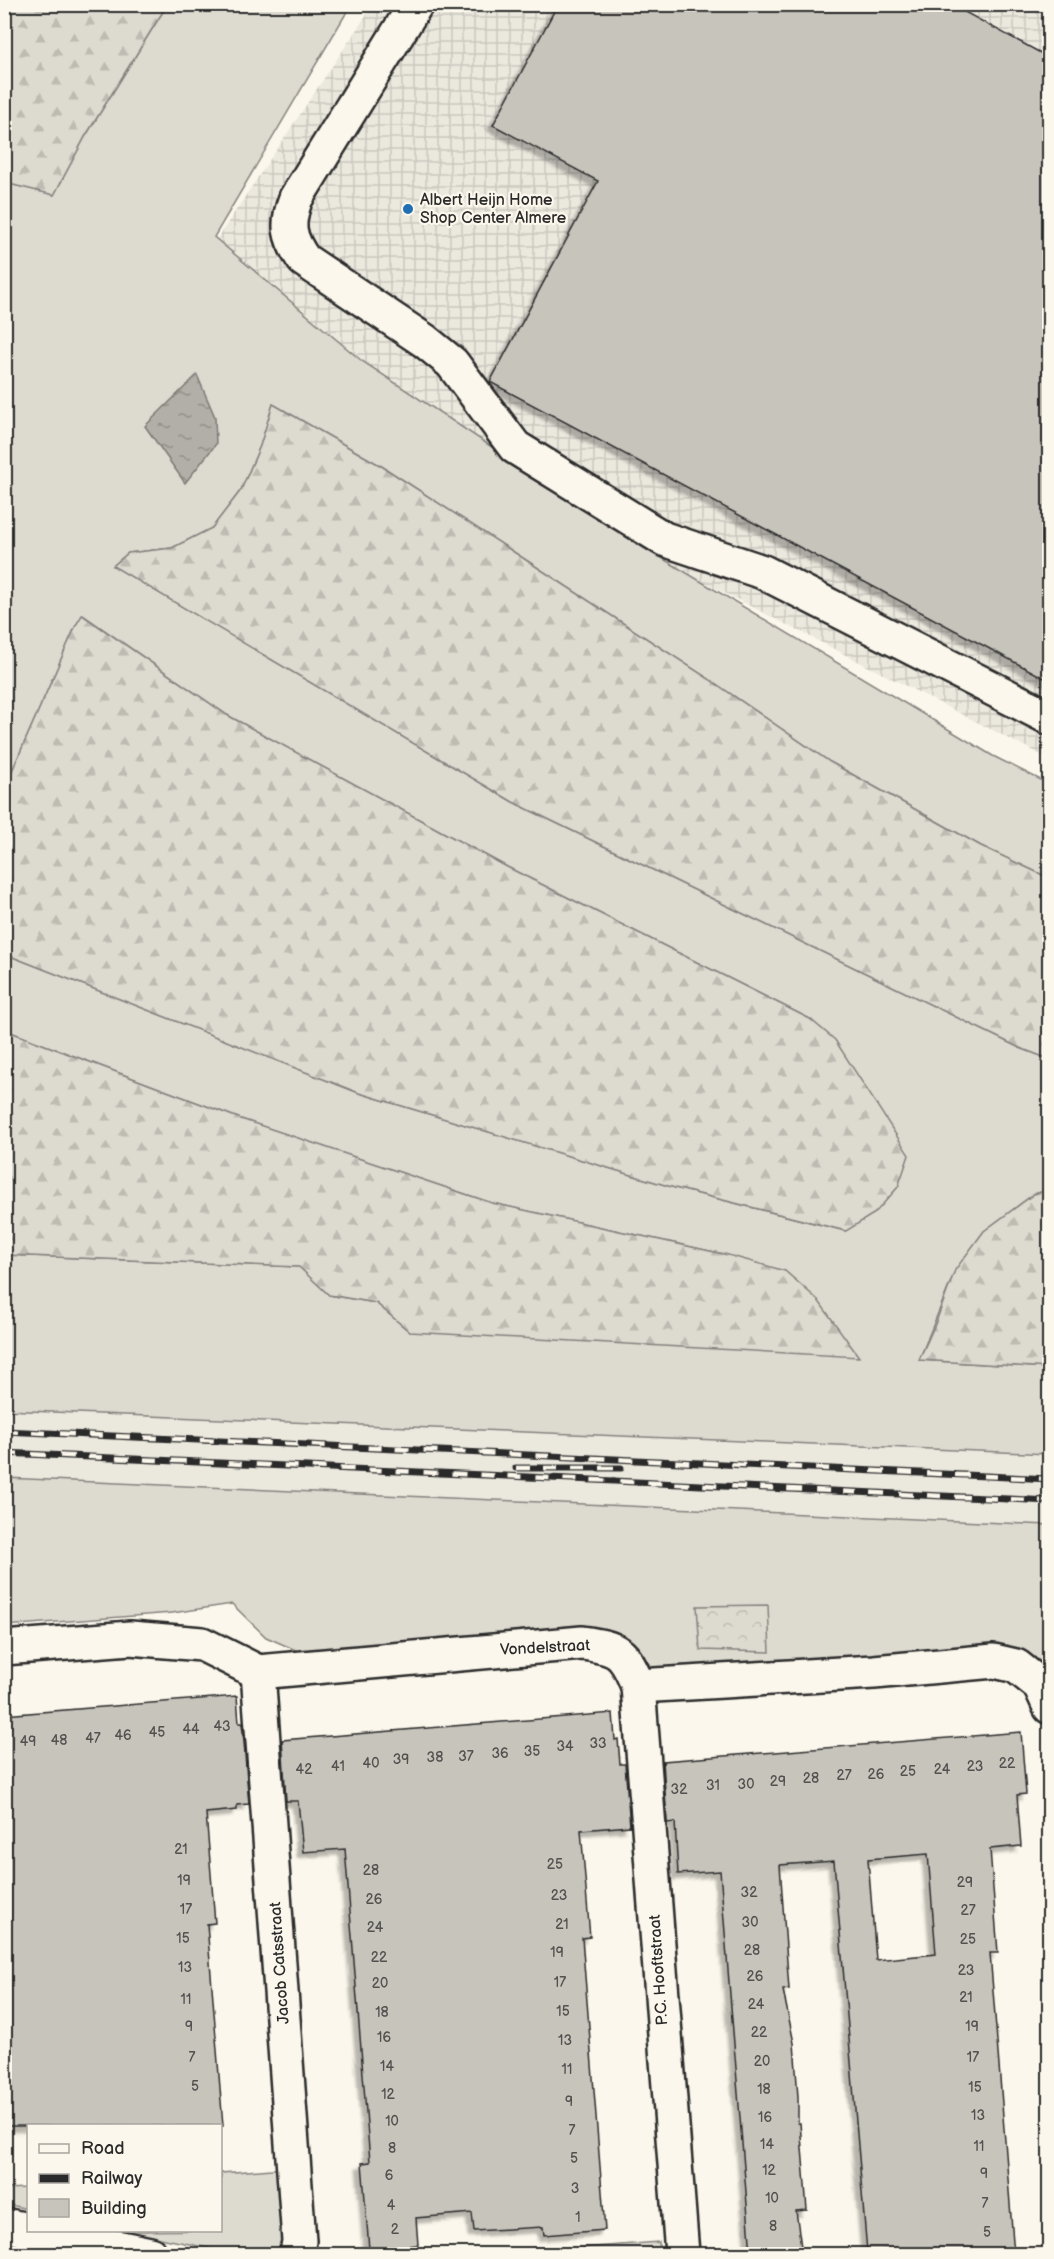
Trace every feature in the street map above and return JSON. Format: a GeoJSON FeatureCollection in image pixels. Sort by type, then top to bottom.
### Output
{"type":"FeatureCollection","features":[{"type":"Feature","properties":{"kind":"street"},"geometry":{"type":"LineString","coordinates":[[416,4],[296,198],[290,213],[289,230],[294,246],[304,260],[425,341],[452,363],[515,447],[664,539],[762,572],[1050,718]]}},
{"type":"Feature","properties":{"kind":"street"},"geometry":{"type":"LineString","coordinates":[[4,1648],[130,1638],[202,1644],[258,1672]]}},
{"type":"Feature","properties":{"kind":"street","name":"Vondelstraat"},"geometry":{"type":"LineString","coordinates":[[258,1672],[582,1643],[609,1647],[628,1662],[638,1686]]}},
{"type":"Feature","properties":{"kind":"street"},"geometry":{"type":"LineString","coordinates":[[638,1686],[874,1672],[994,1661],[1016,1666],[1040,1685],[1050,1707]]}},
{"type":"Feature","properties":{"kind":"street","name":"Jacob Catsstraat"},"geometry":{"type":"LineString","coordinates":[[258,1672],[299,2229],[297,2254]]}},
{"type":"Feature","properties":{"kind":"street","name":"P.C. Hooftstraat"},"geometry":{"type":"LineString","coordinates":[[638,1686],[682,2254]]}},
{"type":"Feature","properties":{"kind":"street"},"geometry":{"type":"LineString","coordinates":[[4,2225],[27,2229]]}},
{"type":"Feature","properties":{"kind":"street"},"geometry":{"type":"LineString","coordinates":[[41,2232],[150,2254]]}},
{"type":"Feature","properties":{"kind":"shaded area"},"geometry":{"type":"Polygon","coordinates":[[[373,5],[1049,5],[1049,759],[170,309],[373,5]]]}},
{"type":"Feature","properties":{"kind":"shaded area"},"geometry":{"type":"Polygon","coordinates":[[[5,1410],[1049,1454],[1050,1525],[5,1478],[5,1410]]]}},
{"type":"Feature","properties":{"kind":"green space"},"geometry":{"type":"Polygon","coordinates":[[[5,4],[167,5],[85,137],[54,195],[5,183],[5,4]]]}},
{"type":"Feature","properties":{"kind":"green space"},"geometry":{"type":"Polygon","coordinates":[[[167,5],[351,5],[214,237],[362,361],[635,542],[993,756],[1049,784],[1049,878],[981,846],[830,762],[709,679],[383,467],[273,404],[260,446],[241,490],[212,528],[172,548],[128,553],[113,566],[513,802],[1020,1048],[1049,1059],[1049,1190],[1034,1194],[984,1231],[955,1271],[919,1360],[1049,1368],[1049,1454],[5,1410],[5,1255],[300,1267],[329,1295],[376,1303],[410,1332],[728,1255],[492,1203],[241,1119],[5,1030],[5,954],[359,1093],[675,1188],[845,1231],[875,1213],[810,1019],[507,867],[227,715],[83,615],[76,625],[5,787],[5,183],[54,195],[85,137],[167,5]]]}},
{"type":"Feature","properties":{"kind":"green space"},"geometry":{"type":"Polygon","coordinates":[[[273,404],[383,467],[709,679],[830,762],[981,846],[1049,878],[1049,1059],[1020,1048],[513,802],[113,566],[128,553],[172,548],[212,528],[241,490],[260,446],[273,404]]]}},
{"type":"Feature","properties":{"kind":"green space"},"geometry":{"type":"Polygon","coordinates":[[[82,615],[227,715],[507,867],[810,1019],[835,1040],[909,1155],[898,1187],[875,1213],[846,1231],[675,1188],[359,1093],[5,954],[5,787],[82,615]]]}},
{"type":"Feature","properties":{"kind":"green space"},"geometry":{"type":"Polygon","coordinates":[[[5,1030],[241,1119],[492,1203],[728,1255],[785,1271],[818,1300],[859,1357],[410,1332],[376,1303],[329,1295],[299,1267],[5,1255],[5,1030]]]}},
{"type":"Feature","properties":{"kind":"green space"},"geometry":{"type":"Polygon","coordinates":[[[1049,1190],[1049,1368],[919,1360],[955,1270],[984,1231],[1034,1194],[1049,1190]]]}},
{"type":"Feature","properties":{"kind":"green space"},"geometry":{"type":"Polygon","coordinates":[[[5,1478],[1049,1525],[1049,1676],[1038,1661],[998,1646],[657,1673],[630,1643],[594,1627],[307,1655],[266,1637],[232,1604],[172,1613],[5,1626],[5,1478]]]}},
{"type":"Feature","properties":{"kind":"green space"},"geometry":{"type":"Polygon","coordinates":[[[768,1605],[770,1652],[700,1650],[697,1606],[768,1605]]]}},
{"type":"Feature","properties":{"kind":"green space"},"geometry":{"type":"Polygon","coordinates":[[[284,2168],[288,2227],[278,2247],[261,2254],[237,2254],[132,2232],[222,2232],[222,2173],[284,2168]]]}},
{"type":"Feature","properties":{"kind":"green space"},"geometry":{"type":"Polygon","coordinates":[[[27,2188],[27,2209],[5,2204],[5,2189],[27,2188]]]}},
{"type":"Feature","properties":{"kind":"green space"},"geometry":{"type":"Polygon","coordinates":[[[659,2242],[659,2254],[501,2254],[659,2242]]]}},
{"type":"Feature","properties":{"kind":"water"},"geometry":{"type":"Polygon","coordinates":[[[197,375],[215,417],[216,444],[185,483],[145,426],[197,375]]]}},
{"type":"Feature","properties":{"kind":"building"},"geometry":{"type":"Polygon","coordinates":[[[558,4],[950,4],[1050,58],[1050,681],[490,382],[598,181],[493,125],[558,4]]]}},
{"type":"Feature","properties":{"kind":"building"},"geometry":{"type":"Polygon","coordinates":[[[237,1696],[239,1723],[242,1723],[249,1804],[237,1805],[237,1810],[206,1813],[215,1923],[207,1924],[223,2126],[222,2124],[27,2124],[27,2126],[4,2126],[4,1715],[237,1696]]]}},
{"type":"Feature","properties":{"kind":"building"},"geometry":{"type":"Polygon","coordinates":[[[613,1713],[620,1764],[625,1764],[630,1826],[581,1830],[590,1937],[582,1938],[605,2230],[544,2235],[543,2227],[474,2231],[472,2213],[416,2218],[418,2245],[369,2249],[362,2163],[370,2162],[345,1849],[303,1852],[298,1801],[286,1801],[282,1740],[613,1713]]]}},
{"type":"Feature","properties":{"kind":"building"},"geometry":{"type":"Polygon","coordinates":[[[1021,1732],[1026,1794],[1017,1795],[1021,1846],[990,1849],[998,1953],[990,1953],[1014,2254],[887,2254],[886,2250],[867,2252],[834,1861],[780,1865],[789,1989],[783,1990],[794,2043],[798,2123],[800,2123],[807,2210],[796,2211],[802,2254],[751,2254],[720,1871],[678,1874],[675,1822],[667,1823],[663,1761],[1021,1732]],[[928,1854],[868,1859],[876,1960],[936,1954],[928,1854]]]}},
{"type":"Feature","properties":{"kind":"railway"},"geometry":{"type":"LineString","coordinates":[[4,1431],[1050,1479]]}},
{"type":"Feature","properties":{"kind":"railway"},"geometry":{"type":"LineString","coordinates":[[4,1453],[1050,1501]]}},
{"type":"Feature","properties":{"kind":"railway"},"geometry":{"type":"LineString","coordinates":[[516,1468],[621,1468]]}},
{"type":"Feature","properties":{"kind":"place","name":"Albert Heijn Home Shop Center Almere"},"geometry":{"type":"Point","coordinates":[408,209]}}]}
